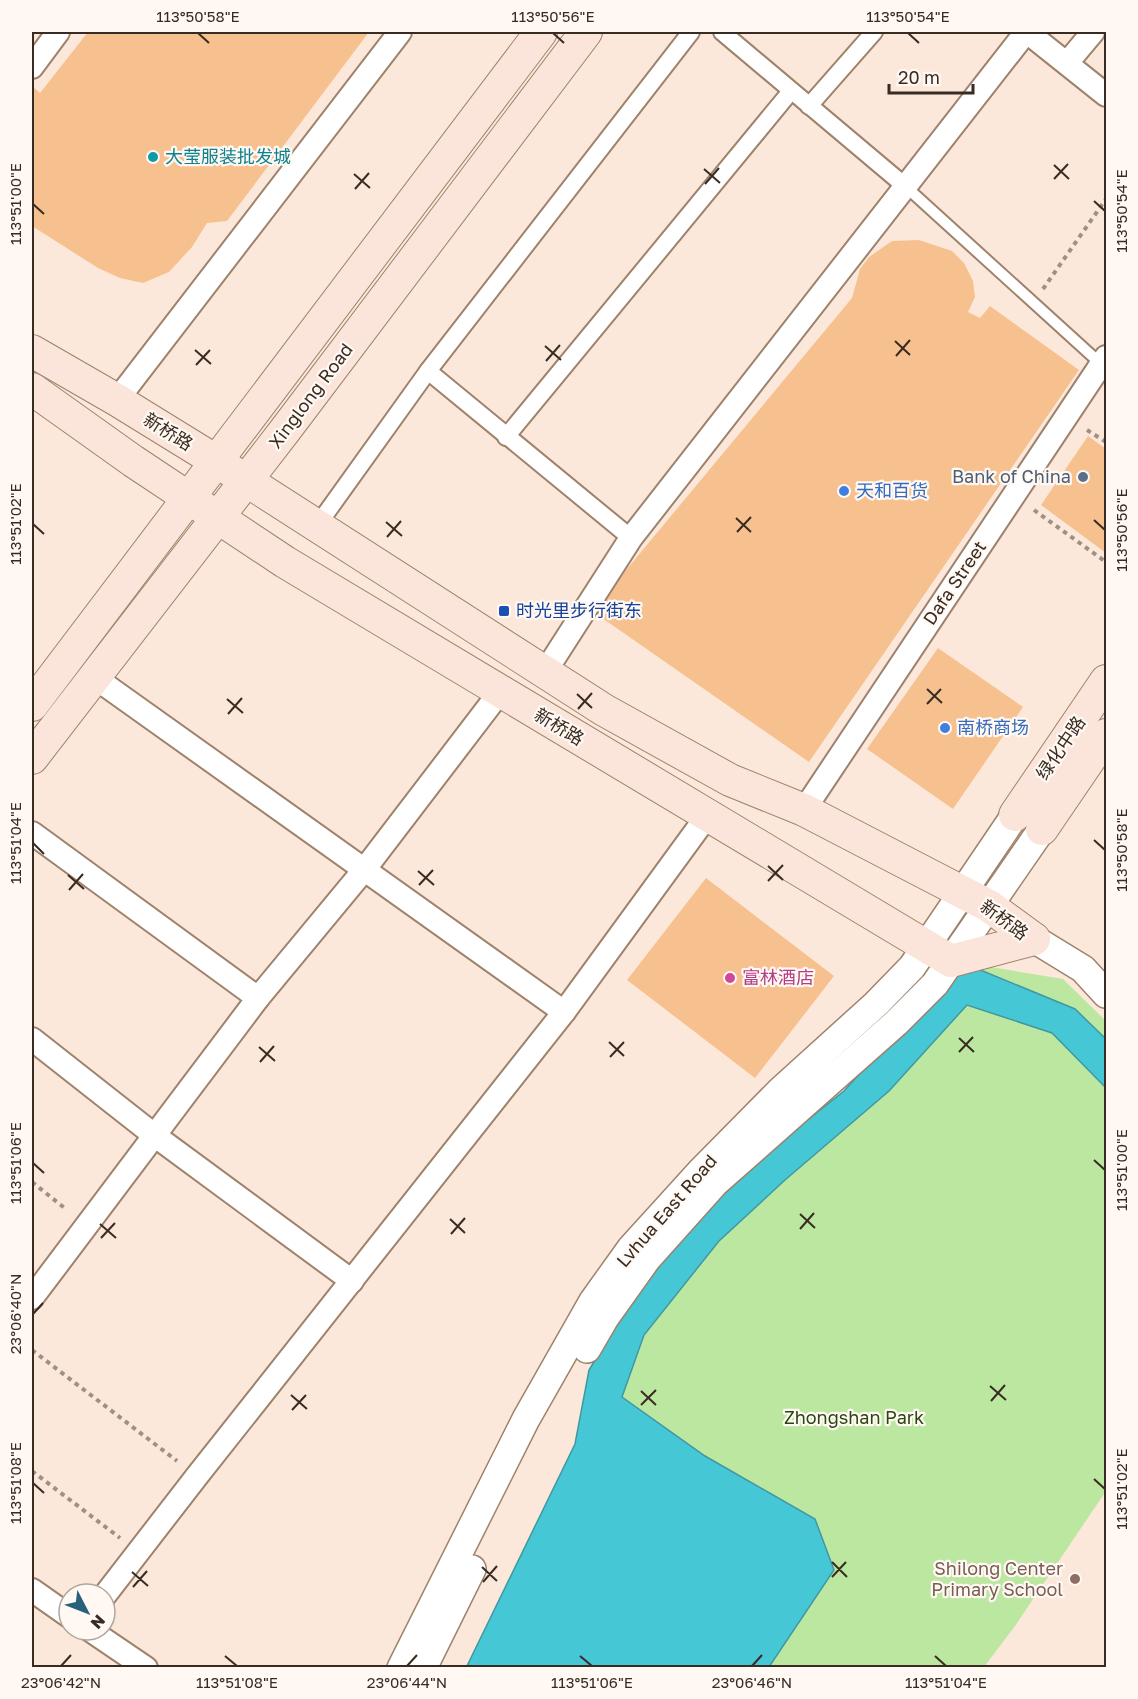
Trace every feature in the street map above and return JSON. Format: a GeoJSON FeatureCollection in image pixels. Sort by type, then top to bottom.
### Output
{"type":"FeatureCollection","features":[{"type":"Feature","properties":{"kind":"main road","name":"Xinglong Road"},"geometry":{"type":"LineString","coordinates":[[32,705],[541,32]]}},
{"type":"Feature","properties":{"kind":"main road","name":"Xinglong Road"},"geometry":{"type":"LineString","coordinates":[[32,758],[246,481],[586,32]]}},
{"type":"Feature","properties":{"kind":"main road","name":"新桥路"},"geometry":{"type":"LineString","coordinates":[[32,351],[117,400],[216,462],[604,710],[730,780],[804,810],[976,899],[1034,939]]}},
{"type":"Feature","properties":{"kind":"main road","name":"新桥路"},"geometry":{"type":"LineString","coordinates":[[32,389],[133,461],[285,562],[938,953],[1034,939]]}},
{"type":"Feature","properties":{"kind":"main road","name":"绿化中路"},"geometry":{"type":"LineString","coordinates":[[1015,815],[1107,681]]}},
{"type":"Feature","properties":{"kind":"main road","name":"绿化中路"},"geometry":{"type":"LineString","coordinates":[[1042,829],[1107,735]]}},
{"type":"Feature","properties":{"kind":"street"},"geometry":{"type":"LineString","coordinates":[[32,67],[58,32]]}},
{"type":"Feature","properties":{"kind":"street"},"geometry":{"type":"LineString","coordinates":[[117,400],[400,32]]}},
{"type":"Feature","properties":{"kind":"street"},"geometry":{"type":"LineString","coordinates":[[324,516],[428,371],[691,32]]}},
{"type":"Feature","properties":{"kind":"street"},"geometry":{"type":"LineString","coordinates":[[722,32],[905,186]]}},
{"type":"Feature","properties":{"kind":"street"},"geometry":{"type":"LineString","coordinates":[[809,106],[874,32]]}},
{"type":"Feature","properties":{"kind":"street"},"geometry":{"type":"LineString","coordinates":[[544,672],[631,538],[1026,32],[1107,96]]}},
{"type":"Feature","properties":{"kind":"street"},"geometry":{"type":"LineString","coordinates":[[1067,63],[1093,32]]}},
{"type":"Feature","properties":{"kind":"street"},"geometry":{"type":"LineString","coordinates":[[506,436],[791,91]]}},
{"type":"Feature","properties":{"kind":"street","name":"Dafa Street"},"geometry":{"type":"LineString","coordinates":[[804,810],[1104,360]]}},
{"type":"Feature","properties":{"kind":"street"},"geometry":{"type":"LineString","coordinates":[[428,371],[631,538]]}},
{"type":"Feature","properties":{"kind":"street"},"geometry":{"type":"LineString","coordinates":[[94,677],[564,1012]]}},
{"type":"Feature","properties":{"kind":"street"},"geometry":{"type":"LineString","coordinates":[[32,1298],[258,998],[364,870],[500,692]]}},
{"type":"Feature","properties":{"kind":"street","name":"Lvhua East Road"},"geometry":{"type":"LineString","coordinates":[[976,899],[1015,815]]}},
{"type":"Feature","properties":{"kind":"street"},"geometry":{"type":"LineString","coordinates":[[115,1582],[564,1012],[707,816]]}},
{"type":"Feature","properties":{"kind":"street","name":"Lvhua East Road"},"geometry":{"type":"LineString","coordinates":[[401,1668],[526,1419],[593,1301],[631,1248],[700,1172],[781,1090],[876,1004],[912,967],[938,953],[976,899],[1042,829]]}},
{"type":"Feature","properties":{"kind":"street"},"geometry":{"type":"LineString","coordinates":[[32,833],[258,998]]}},
{"type":"Feature","properties":{"kind":"street"},"geometry":{"type":"LineString","coordinates":[[1034,939],[1083,969],[1107,994]]}},
{"type":"Feature","properties":{"kind":"street","name":"Lvhua East Road"},"geometry":{"type":"LineString","coordinates":[[423,1668],[533,1445],[605,1318],[647,1258],[715,1183],[897,1023],[935,984],[938,953]]}},
{"type":"Feature","properties":{"kind":"street"},"geometry":{"type":"LineString","coordinates":[[32,1039],[154,1135],[352,1281]]}},
{"type":"Feature","properties":{"kind":"street"},"geometry":{"type":"LineString","coordinates":[[32,1590],[57,1608]]}},
{"type":"Feature","properties":{"kind":"street"},"geometry":{"type":"LineString","coordinates":[[108,1642],[146,1668]]}},
{"type":"Feature","properties":{"kind":"lane"},"geometry":{"type":"LineString","coordinates":[[905,186],[1033,302],[1104,360]]}},
{"type":"Feature","properties":{"kind":"path"},"geometry":{"type":"LineString","coordinates":[[1033,302],[1107,199]]}},
{"type":"Feature","properties":{"kind":"path"},"geometry":{"type":"LineString","coordinates":[[1013,495],[1107,562]]}},
{"type":"Feature","properties":{"kind":"path"},"geometry":{"type":"LineString","coordinates":[[32,1182],[86,1225]]}},
{"type":"Feature","properties":{"kind":"path"},"geometry":{"type":"LineString","coordinates":[[32,1350],[197,1476]]}},
{"type":"Feature","properties":{"kind":"path"},"geometry":{"type":"LineString","coordinates":[[32,1471],[137,1552]]}},
{"type":"Feature","properties":{"kind":"green space","name":"Zhongshan Park"},"geometry":{"type":"Polygon","coordinates":[[[961,962],[1063,979],[1106,1021],[1106,1491],[1015,1626],[984,1667],[466,1668],[575,1444],[589,1370],[791,1133],[844,1091],[961,962]]]}},
{"type":"Feature","properties":{"kind":"water"},"geometry":{"type":"Polygon","coordinates":[[[961,962],[1075,1009],[1106,1039],[1106,1088],[1052,1033],[967,1005],[889,1091],[785,1180],[719,1241],[644,1335],[622,1397],[705,1456],[815,1519],[834,1570],[769,1667],[466,1668],[575,1444],[589,1370],[644,1279],[696,1217],[791,1133],[844,1091],[961,962]]]}},
{"type":"Feature","properties":{"kind":"building","name":"大莹服装批发城"},"geometry":{"type":"Polygon","coordinates":[[[88,32],[369,32],[227,221],[207,223],[192,247],[169,272],[143,283],[120,278],[98,268],[32,226],[32,86],[40,93],[88,32]]]}},
{"type":"Feature","properties":{"kind":"building","name":"天和百货"},"geometry":{"type":"Polygon","coordinates":[[[919,240],[952,251],[964,263],[973,281],[975,297],[968,312],[980,318],[990,306],[1079,370],[809,762],[592,611],[852,298],[860,269],[869,257],[892,241],[919,240]]]}},
{"type":"Feature","properties":{"kind":"building","name":"Bank of China"},"geometry":{"type":"Polygon","coordinates":[[[1088,436],[1106,449],[1106,553],[1041,505],[1088,436]]]}},
{"type":"Feature","properties":{"kind":"building","name":"南桥商场"},"geometry":{"type":"Polygon","coordinates":[[[938,648],[1023,707],[953,809],[867,749],[938,648]]]}},
{"type":"Feature","properties":{"kind":"building","name":"富林酒店"},"geometry":{"type":"Polygon","coordinates":[[[706,878],[834,976],[755,1078],[627,980],[706,878]]]}},
{"type":"Feature","properties":{"kind":"place","name":"大莹服装批发城"},"geometry":{"type":"Point","coordinates":[153,157]}},
{"type":"Feature","properties":{"kind":"place","name":"Bank of China"},"geometry":{"type":"Point","coordinates":[1083,477]}},
{"type":"Feature","properties":{"kind":"place","name":"天和百货"},"geometry":{"type":"Point","coordinates":[844,491]}},
{"type":"Feature","properties":{"kind":"place","name":"时光里步行街东"},"geometry":{"type":"Point","coordinates":[504,611]}},
{"type":"Feature","properties":{"kind":"place","name":"南桥商场"},"geometry":{"type":"Point","coordinates":[945,728]}},
{"type":"Feature","properties":{"kind":"place","name":"富林酒店"},"geometry":{"type":"Point","coordinates":[730,978]}},
{"type":"Feature","properties":{"kind":"place","name":"Shilong Center Primary School"},"geometry":{"type":"Point","coordinates":[1075,1579]}}]}
